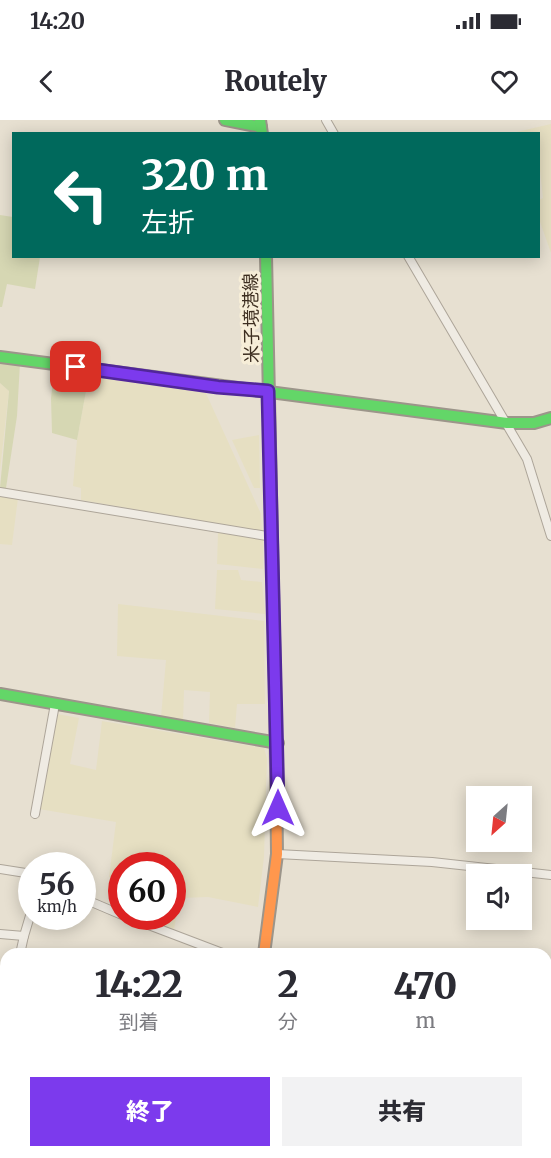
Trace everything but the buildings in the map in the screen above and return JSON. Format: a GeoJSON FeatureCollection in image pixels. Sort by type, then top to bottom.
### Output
{"type":"FeatureCollection","features":[{"type":"Feature","properties":{"kind":"street"},"geometry":{"type":"LineString","coordinates":[[225,120],[261,127]]}},
{"type":"Feature","properties":{"kind":"street","name":"米子境港線"},"geometry":{"type":"LineString","coordinates":[[265,948],[277,854],[278,743],[266,258]]}},
{"type":"Feature","properties":{"kind":"street"},"geometry":{"type":"LineString","coordinates":[[409,258],[527,459],[551,537]]}},
{"type":"Feature","properties":{"kind":"street"},"geometry":{"type":"LineString","coordinates":[[0,357],[507,423],[534,423],[551,418]]}},
{"type":"Feature","properties":{"kind":"street"},"geometry":{"type":"LineString","coordinates":[[0,492],[273,537]]}},
{"type":"Feature","properties":{"kind":"street"},"geometry":{"type":"LineString","coordinates":[[0,694],[278,743]]}},
{"type":"Feature","properties":{"kind":"street"},"geometry":{"type":"LineString","coordinates":[[35,814],[55,704]]}},
{"type":"Feature","properties":{"kind":"street"},"geometry":{"type":"LineString","coordinates":[[277,854],[410,860],[551,875]]}},
{"type":"Feature","properties":{"kind":"street"},"geometry":{"type":"LineString","coordinates":[[0,869],[18,872]]}},
{"type":"Feature","properties":{"kind":"street"},"geometry":{"type":"LineString","coordinates":[[21,948],[26,930]]}},
{"type":"Feature","properties":{"kind":"street"},"geometry":{"type":"LineString","coordinates":[[161,930],[209,948]]}},
{"type":"Feature","properties":{"kind":"street"},"geometry":{"type":"LineString","coordinates":[[0,934],[24,936]]}},
{"type":"Feature","properties":{"kind":"shaded area"},"geometry":{"type":"Polygon","coordinates":[[[551,124],[551,253],[540,222],[540,200],[543,198],[540,132],[516,132],[551,124]]]}},
{"type":"Feature","properties":{"kind":"shaded area"},"geometry":{"type":"Polygon","coordinates":[[[89,375],[204,389],[261,514],[262,531],[81,500],[81,488],[73,486],[77,440],[89,375]]]}},
{"type":"Feature","properties":{"kind":"shaded area"},"geometry":{"type":"Polygon","coordinates":[[[0,383],[9,391],[0,470],[0,383]]]}},
{"type":"Feature","properties":{"kind":"shaded area"},"geometry":{"type":"Polygon","coordinates":[[[259,435],[260,488],[254,488],[232,440],[259,435]]]}},
{"type":"Feature","properties":{"kind":"shaded area"},"geometry":{"type":"Polygon","coordinates":[[[0,495],[18,498],[12,545],[0,544],[0,495]]]}},
{"type":"Feature","properties":{"kind":"shaded area"},"geometry":{"type":"Polygon","coordinates":[[[218,532],[263,537],[263,569],[217,564],[218,532]]]}},
{"type":"Feature","properties":{"kind":"shaded area"},"geometry":{"type":"Polygon","coordinates":[[[217,570],[238,570],[241,580],[262,582],[265,614],[215,609],[217,570]]]}},
{"type":"Feature","properties":{"kind":"shaded area"},"geometry":{"type":"Polygon","coordinates":[[[118,604],[264,621],[265,704],[237,704],[235,728],[209,723],[210,692],[184,690],[183,721],[161,717],[166,660],[117,656],[118,604]]]}},
{"type":"Feature","properties":{"kind":"shaded area"},"geometry":{"type":"Polygon","coordinates":[[[57,714],[79,718],[70,764],[96,770],[102,721],[264,748],[267,759],[264,857],[258,907],[208,897],[186,898],[186,852],[112,852],[116,822],[39,809],[57,714]]]}},
{"type":"Feature","properties":{"kind":"green space"},"geometry":{"type":"Polygon","coordinates":[[[0,215],[12,217],[12,258],[40,258],[35,289],[7,284],[2,307],[0,307],[0,215]]]}},
{"type":"Feature","properties":{"kind":"green space"},"geometry":{"type":"Polygon","coordinates":[[[0,361],[20,363],[17,416],[6,488],[0,488],[9,391],[0,383],[0,361]]]}},
{"type":"Feature","properties":{"kind":"green space"},"geometry":{"type":"Polygon","coordinates":[[[54,372],[89,375],[77,440],[52,433],[51,398],[54,372]]]}},
{"type":"Feature","properties":{"kind":"traffic: fast"},"geometry":{"type":"LineString","coordinates":[[225,120],[261,127]]}},
{"type":"Feature","properties":{"kind":"traffic: fast"},"geometry":{"type":"LineString","coordinates":[[260,120],[262,132]]}},
{"type":"Feature","properties":{"kind":"traffic: fast"},"geometry":{"type":"LineString","coordinates":[[266,258],[275,683]]}},
{"type":"Feature","properties":{"kind":"traffic: fast"},"geometry":{"type":"LineString","coordinates":[[0,357],[507,423],[534,423],[551,418]]}},
{"type":"Feature","properties":{"kind":"traffic: fast"},"geometry":{"type":"LineString","coordinates":[[0,694],[278,743]]}},
{"type":"Feature","properties":{"kind":"traffic: slow"},"geometry":{"type":"LineString","coordinates":[[265,948],[277,854],[275,683]]}},
{"type":"Feature","properties":{"kind":"route"},"geometry":{"type":"LineString","coordinates":[[76,367],[218,387],[268,391],[273,518],[278,808]]}}]}
